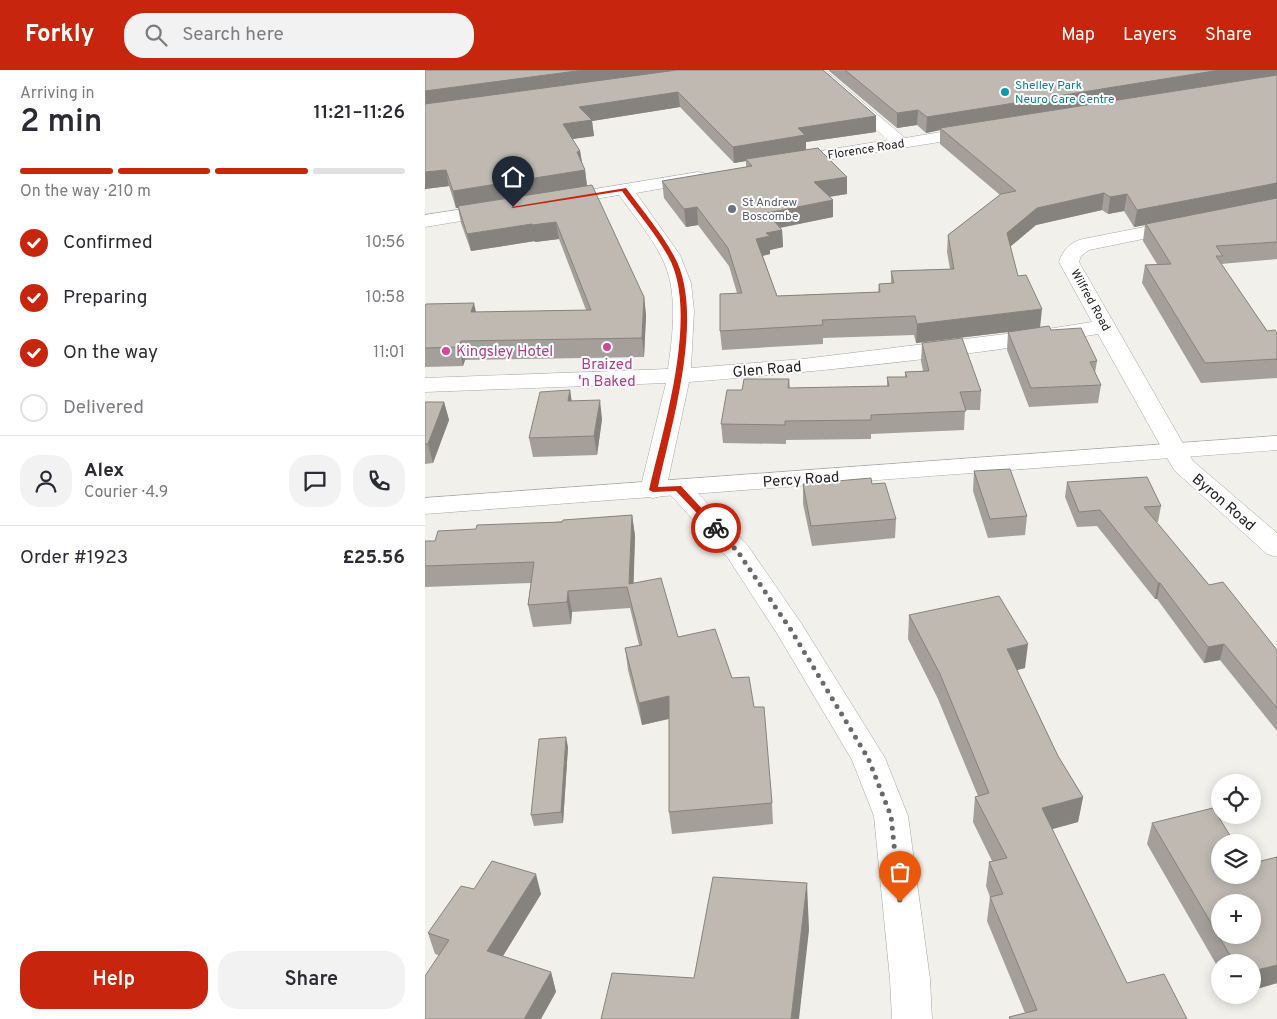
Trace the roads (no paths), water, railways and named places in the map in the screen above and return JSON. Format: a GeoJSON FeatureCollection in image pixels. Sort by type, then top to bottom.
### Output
{"type":"FeatureCollection","features":[{"type":"Feature","properties":{"kind":"street"},"geometry":{"type":"LineString","coordinates":[[817,70],[901,143]]}},
{"type":"Feature","properties":{"kind":"street","name":"Florence Road"},"geometry":{"type":"LineString","coordinates":[[777,164],[998,128]]}},
{"type":"Feature","properties":{"kind":"street"},"geometry":{"type":"LineString","coordinates":[[546,202],[710,175]]}},
{"type":"Feature","properties":{"kind":"street"},"geometry":{"type":"LineString","coordinates":[[624,189],[671,256],[679,276],[683,297],[684,315],[679,376],[666,489],[738,552],[791,630],[868,758],[891,816],[909,979],[911,1019]]}},
{"type":"Feature","properties":{"kind":"street"},"geometry":{"type":"LineString","coordinates":[[425,221],[517,206]]}},
{"type":"Feature","properties":{"kind":"street","name":"Wilfred Road"},"geometry":{"type":"LineString","coordinates":[[1176,452],[1069,262],[1072,253],[1083,245],[1201,221]]}},
{"type":"Feature","properties":{"kind":"street","name":"Glen Road"},"geometry":{"type":"LineString","coordinates":[[425,385],[679,376],[812,365],[1014,340],[1106,326]]}},
{"type":"Feature","properties":{"kind":"street","name":"Percy Road"},"geometry":{"type":"LineString","coordinates":[[425,506],[1176,452],[1277,443]]}},
{"type":"Feature","properties":{"kind":"street","name":"Byron Road"},"geometry":{"type":"LineString","coordinates":[[1176,452],[1183,466],[1277,548]]}},
{"type":"Feature","properties":{"kind":"place","name":"Shelley Park Neuro Care Centre"},"geometry":{"type":"Point","coordinates":[1005,92]}},
{"type":"Feature","properties":{"kind":"place","name":"St Andrew Boscombe"},"geometry":{"type":"Point","coordinates":[732,209]}},
{"type":"Feature","properties":{"kind":"place","name":"Braized 'n Baked"},"geometry":{"type":"Point","coordinates":[607,347]}},
{"type":"Feature","properties":{"kind":"place","name":"Kingsley Hotel"},"geometry":{"type":"Point","coordinates":[446,351]}}]}
